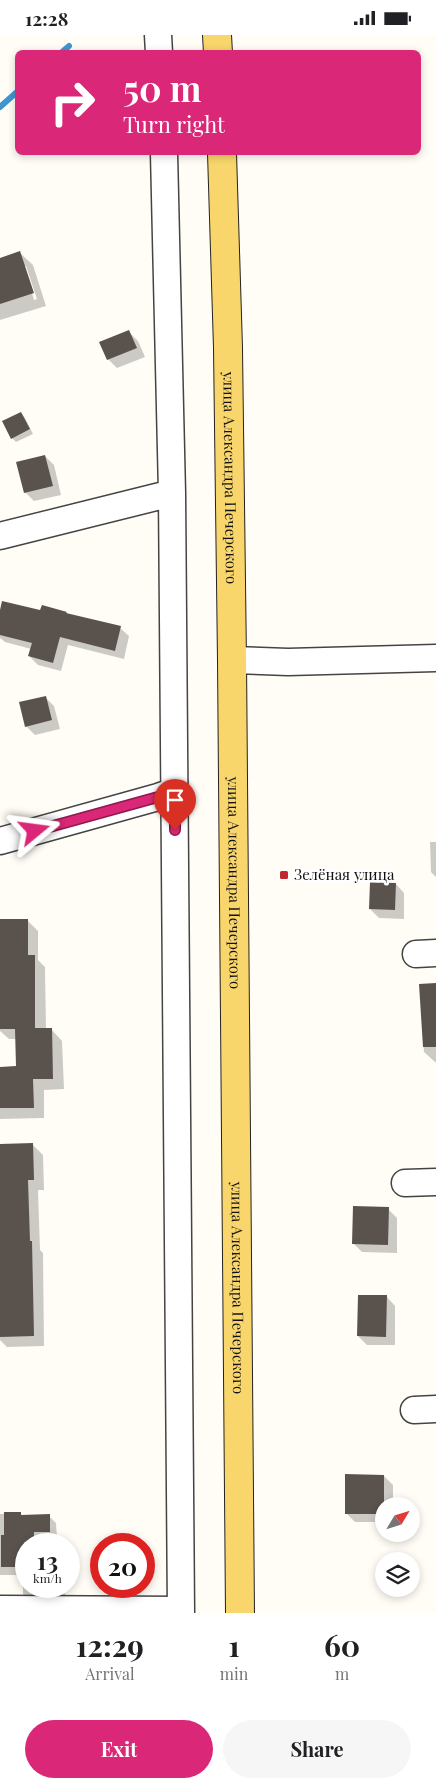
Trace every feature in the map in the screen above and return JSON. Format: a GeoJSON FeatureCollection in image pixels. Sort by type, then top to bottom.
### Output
{"type":"FeatureCollection","features":[{"type":"Feature","properties":{"kind":"main road"},"geometry":{"type":"LineString","coordinates":[[217,35],[218,50]]}},
{"type":"Feature","properties":{"kind":"main road","name":"улица Александра Печерского"},"geometry":{"type":"LineString","coordinates":[[222,155],[228,348],[232,660],[240,1613]]}},
{"type":"Feature","properties":{"kind":"street"},"geometry":{"type":"LineString","coordinates":[[158,35],[159,50]]}},
{"type":"Feature","properties":{"kind":"street"},"geometry":{"type":"LineString","coordinates":[[0,1609],[181,1612],[172,493],[164,155]]}},
{"type":"Feature","properties":{"kind":"street"},"geometry":{"type":"LineString","coordinates":[[0,536],[172,493]]}},
{"type":"Feature","properties":{"kind":"street"},"geometry":{"type":"LineString","coordinates":[[232,660],[288,662],[436,659]]}},
{"type":"Feature","properties":{"kind":"street"},"geometry":{"type":"LineString","coordinates":[[0,841],[175,791]]}},
{"type":"Feature","properties":{"kind":"street"},"geometry":{"type":"LineString","coordinates":[[405,1183],[436,1182]]}},
{"type":"Feature","properties":{"kind":"building"},"geometry":{"type":"Polygon","coordinates":[[[20,251],[34,293],[0,304],[0,258],[20,251]]]}},
{"type":"Feature","properties":{"kind":"building"},"geometry":{"type":"Polygon","coordinates":[[[129,330],[137,348],[107,360],[99,342],[129,330]]]}},
{"type":"Feature","properties":{"kind":"building"},"geometry":{"type":"Polygon","coordinates":[[[21,412],[30,429],[11,439],[2,421],[21,412]]]}},
{"type":"Feature","properties":{"kind":"building"},"geometry":{"type":"Polygon","coordinates":[[[45,455],[53,486],[24,493],[16,462],[45,455]]]}},
{"type":"Feature","properties":{"kind":"building"},"geometry":{"type":"Polygon","coordinates":[[[2,601],[40,610],[42,605],[66,613],[121,626],[115,651],[60,637],[53,663],[28,656],[32,643],[0,635],[2,601]]]}},
{"type":"Feature","properties":{"kind":"building"},"geometry":{"type":"Polygon","coordinates":[[[46,696],[52,720],[25,727],[19,702],[46,696]]]}},
{"type":"Feature","properties":{"kind":"building"},"geometry":{"type":"Polygon","coordinates":[[[370,882],[396,883],[395,910],[369,909],[370,882]]]}},
{"type":"Feature","properties":{"kind":"building"},"geometry":{"type":"Polygon","coordinates":[[[0,919],[28,919],[28,955],[35,955],[35,1028],[52,1028],[53,1079],[33,1079],[34,1108],[0,1108],[0,1067],[16,1066],[15,1029],[0,1029],[0,919]]]}},
{"type":"Feature","properties":{"kind":"building"},"geometry":{"type":"Polygon","coordinates":[[[436,983],[436,1047],[423,1047],[419,984],[436,983]]]}},
{"type":"Feature","properties":{"kind":"building"},"geometry":{"type":"Polygon","coordinates":[[[33,1143],[34,1180],[28,1180],[30,1241],[32,1241],[34,1336],[0,1337],[0,1144],[33,1143]]]}},
{"type":"Feature","properties":{"kind":"building"},"geometry":{"type":"Polygon","coordinates":[[[353,1206],[389,1207],[388,1245],[352,1244],[353,1206]]]}},
{"type":"Feature","properties":{"kind":"building"},"geometry":{"type":"Polygon","coordinates":[[[358,1295],[387,1295],[386,1337],[357,1336],[358,1295]]]}},
{"type":"Feature","properties":{"kind":"building"},"geometry":{"type":"Polygon","coordinates":[[[345,1474],[384,1475],[384,1497],[375,1497],[375,1514],[345,1514],[345,1474]]]}},
{"type":"Feature","properties":{"kind":"building"},"geometry":{"type":"Polygon","coordinates":[[[4,1512],[21,1512],[21,1515],[50,1514],[50,1532],[15,1533],[15,1567],[1,1567],[1,1535],[4,1535],[4,1512]]]}},
{"type":"Feature","properties":{"kind":"waterway"},"geometry":{"type":"LineString","coordinates":[[64,50],[69,46]]}},
{"type":"Feature","properties":{"kind":"waterway"},"geometry":{"type":"LineString","coordinates":[[0,107],[15,94]]}},
{"type":"Feature","properties":{"kind":"place","name":"Зелёная улица"},"geometry":{"type":"Point","coordinates":[284,875]}},
{"type":"Feature","properties":{"kind":"route"},"geometry":{"type":"LineString","coordinates":[[35,831],[175,791],[175,830]]}}]}
